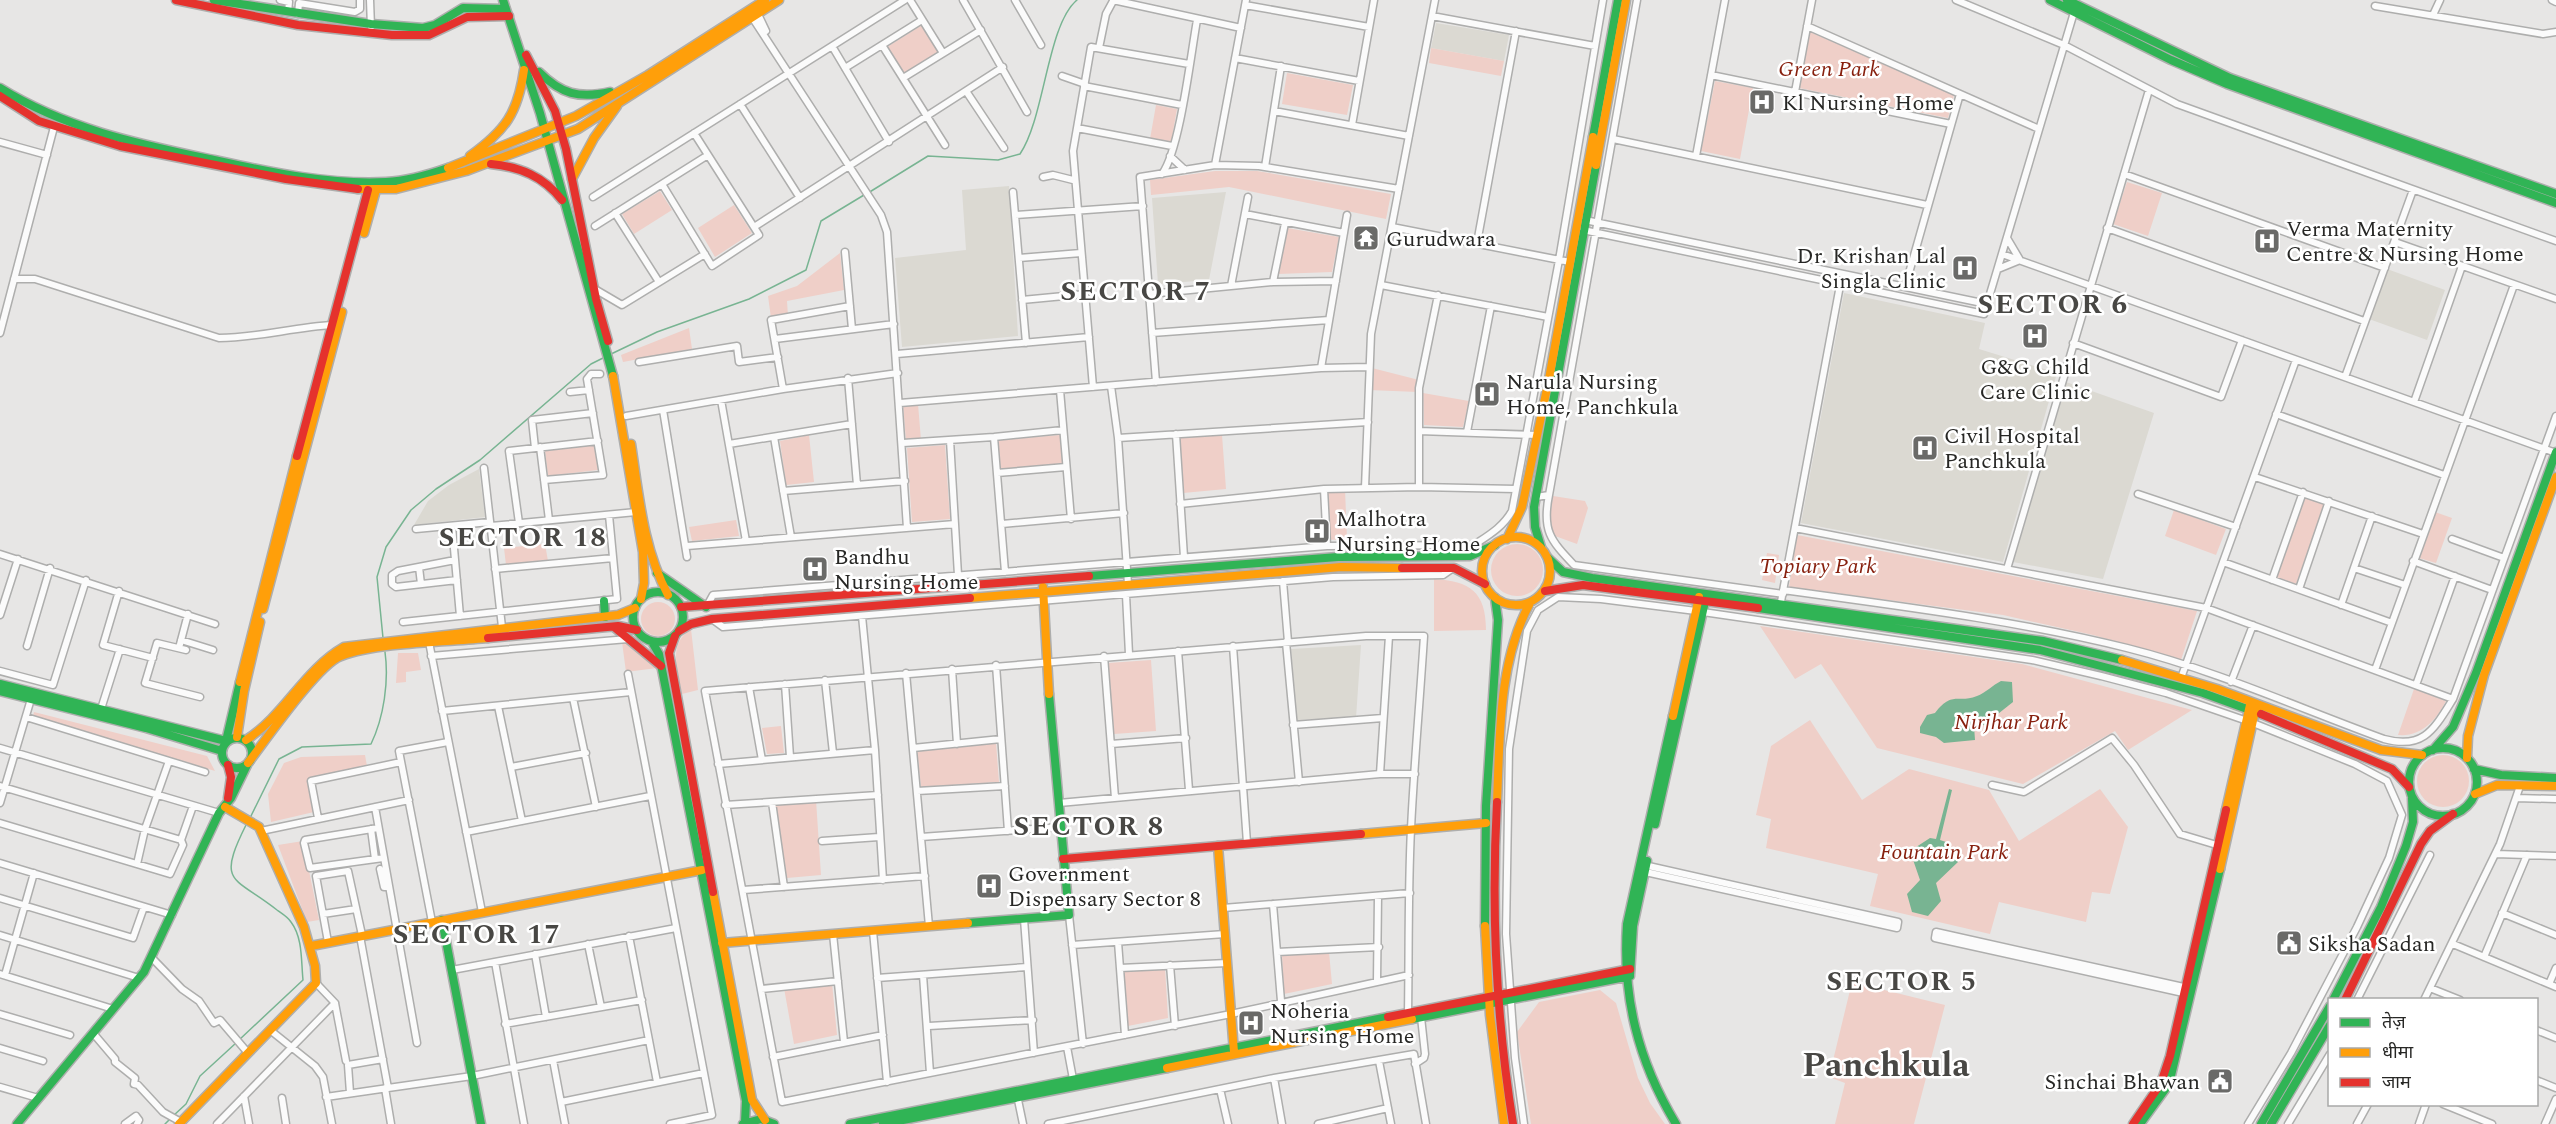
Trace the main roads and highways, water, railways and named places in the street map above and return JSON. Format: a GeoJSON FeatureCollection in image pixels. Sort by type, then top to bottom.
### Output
{"type":"FeatureCollection","features":[{"type":"Feature","properties":{"kind":"waterway"},"geometry":{"type":"LineString","coordinates":[[868,193],[928,156],[998,160],[1020,154],[1035,118],[1059,29],[1067,12],[1077,0]]}},
{"type":"Feature","properties":{"kind":"waterway"},"geometry":{"type":"LineString","coordinates":[[609,355],[657,332],[749,299],[806,270],[821,221],[864,195]]}},
{"type":"Feature","properties":{"kind":"waterway"},"geometry":{"type":"LineString","coordinates":[[383,638],[377,577],[386,547],[411,510],[436,489],[480,460],[591,364],[605,357]]}},
{"type":"Feature","properties":{"kind":"waterway"},"geometry":{"type":"LineString","coordinates":[[250,818],[279,759],[302,747],[371,744],[384,699],[385,652]]}},
{"type":"Feature","properties":{"kind":"waterway"},"geometry":{"type":"LineString","coordinates":[[239,1040],[303,980],[300,942],[295,928],[284,915],[240,884],[231,869],[237,844],[246,825]]}},
{"type":"Feature","properties":{"kind":"waterway"},"geometry":{"type":"LineString","coordinates":[[173,1116],[186,1104],[200,1076],[236,1043]]}},
{"type":"Feature","properties":{"kind":"waterway"},"geometry":{"type":"LineString","coordinates":[[165,1124],[170,1119]]}},
{"type":"Feature","properties":{"kind":"place","name":"Kl Nursing Home"},"geometry":{"type":"Point","coordinates":[1762,102]}},
{"type":"Feature","properties":{"kind":"place","name":"Gurudwara"},"geometry":{"type":"Point","coordinates":[1366,238]}},
{"type":"Feature","properties":{"kind":"place","name":"Verma Maternity Centre & Nursing Home"},"geometry":{"type":"Point","coordinates":[2267,241]}},
{"type":"Feature","properties":{"kind":"place","name":"Dr. Krishan Lal Singla Clinic"},"geometry":{"type":"Point","coordinates":[1965,268]}},
{"type":"Feature","properties":{"kind":"place","name":"G&G Child Care Clinic"},"geometry":{"type":"Point","coordinates":[2035,336]}},
{"type":"Feature","properties":{"kind":"place","name":"Narula Nursing Home, Panchkula"},"geometry":{"type":"Point","coordinates":[1487,394]}},
{"type":"Feature","properties":{"kind":"place","name":"Civil Hospital Panchkula"},"geometry":{"type":"Point","coordinates":[1925,448]}},
{"type":"Feature","properties":{"kind":"place","name":"Malhotra Nursing Home"},"geometry":{"type":"Point","coordinates":[1317,531]}},
{"type":"Feature","properties":{"kind":"place","name":"Bandhu Nursing Home"},"geometry":{"type":"Point","coordinates":[815,569]}},
{"type":"Feature","properties":{"kind":"place","name":"Government Dispensary Sector 8"},"geometry":{"type":"Point","coordinates":[989,886]}},
{"type":"Feature","properties":{"kind":"place","name":"Siksha Sadan"},"geometry":{"type":"Point","coordinates":[2289,943]}},
{"type":"Feature","properties":{"kind":"place","name":"Noheria Nursing Home"},"geometry":{"type":"Point","coordinates":[1251,1023]}},
{"type":"Feature","properties":{"kind":"place","name":"Sinchai Bhawan"},"geometry":{"type":"Point","coordinates":[2220,1081]}},
{"type":"Feature","properties":{"kind":"district","name":"SECTOR 7"},"geometry":{"type":"Point","coordinates":[1136,290]}},
{"type":"Feature","properties":{"kind":"district","name":"SECTOR 6"},"geometry":{"type":"Point","coordinates":[2053,303]}},
{"type":"Feature","properties":{"kind":"district","name":"SECTOR 18"},"geometry":{"type":"Point","coordinates":[523,536]}},
{"type":"Feature","properties":{"kind":"district","name":"SECTOR 8"},"geometry":{"type":"Point","coordinates":[1089,825]}},
{"type":"Feature","properties":{"kind":"district","name":"SECTOR 17"},"geometry":{"type":"Point","coordinates":[477,933]}},
{"type":"Feature","properties":{"kind":"district","name":"SECTOR 5"},"geometry":{"type":"Point","coordinates":[1902,980]}},
{"type":"Feature","properties":{"kind":"district","name":"Panchkula"},"geometry":{"type":"Point","coordinates":[1886,1064]}},
{"type":"Feature","properties":{"kind":"park label","name":"Green Park"},"geometry":{"type":"Point","coordinates":[1829,68]}},
{"type":"Feature","properties":{"kind":"park label","name":"Topiary Park"},"geometry":{"type":"Point","coordinates":[1818,565]}},
{"type":"Feature","properties":{"kind":"park label","name":"Nirjhar Park"},"geometry":{"type":"Point","coordinates":[2011,721]}},
{"type":"Feature","properties":{"kind":"park label","name":"Fountain Park"},"geometry":{"type":"Point","coordinates":[1944,851]}}]}
